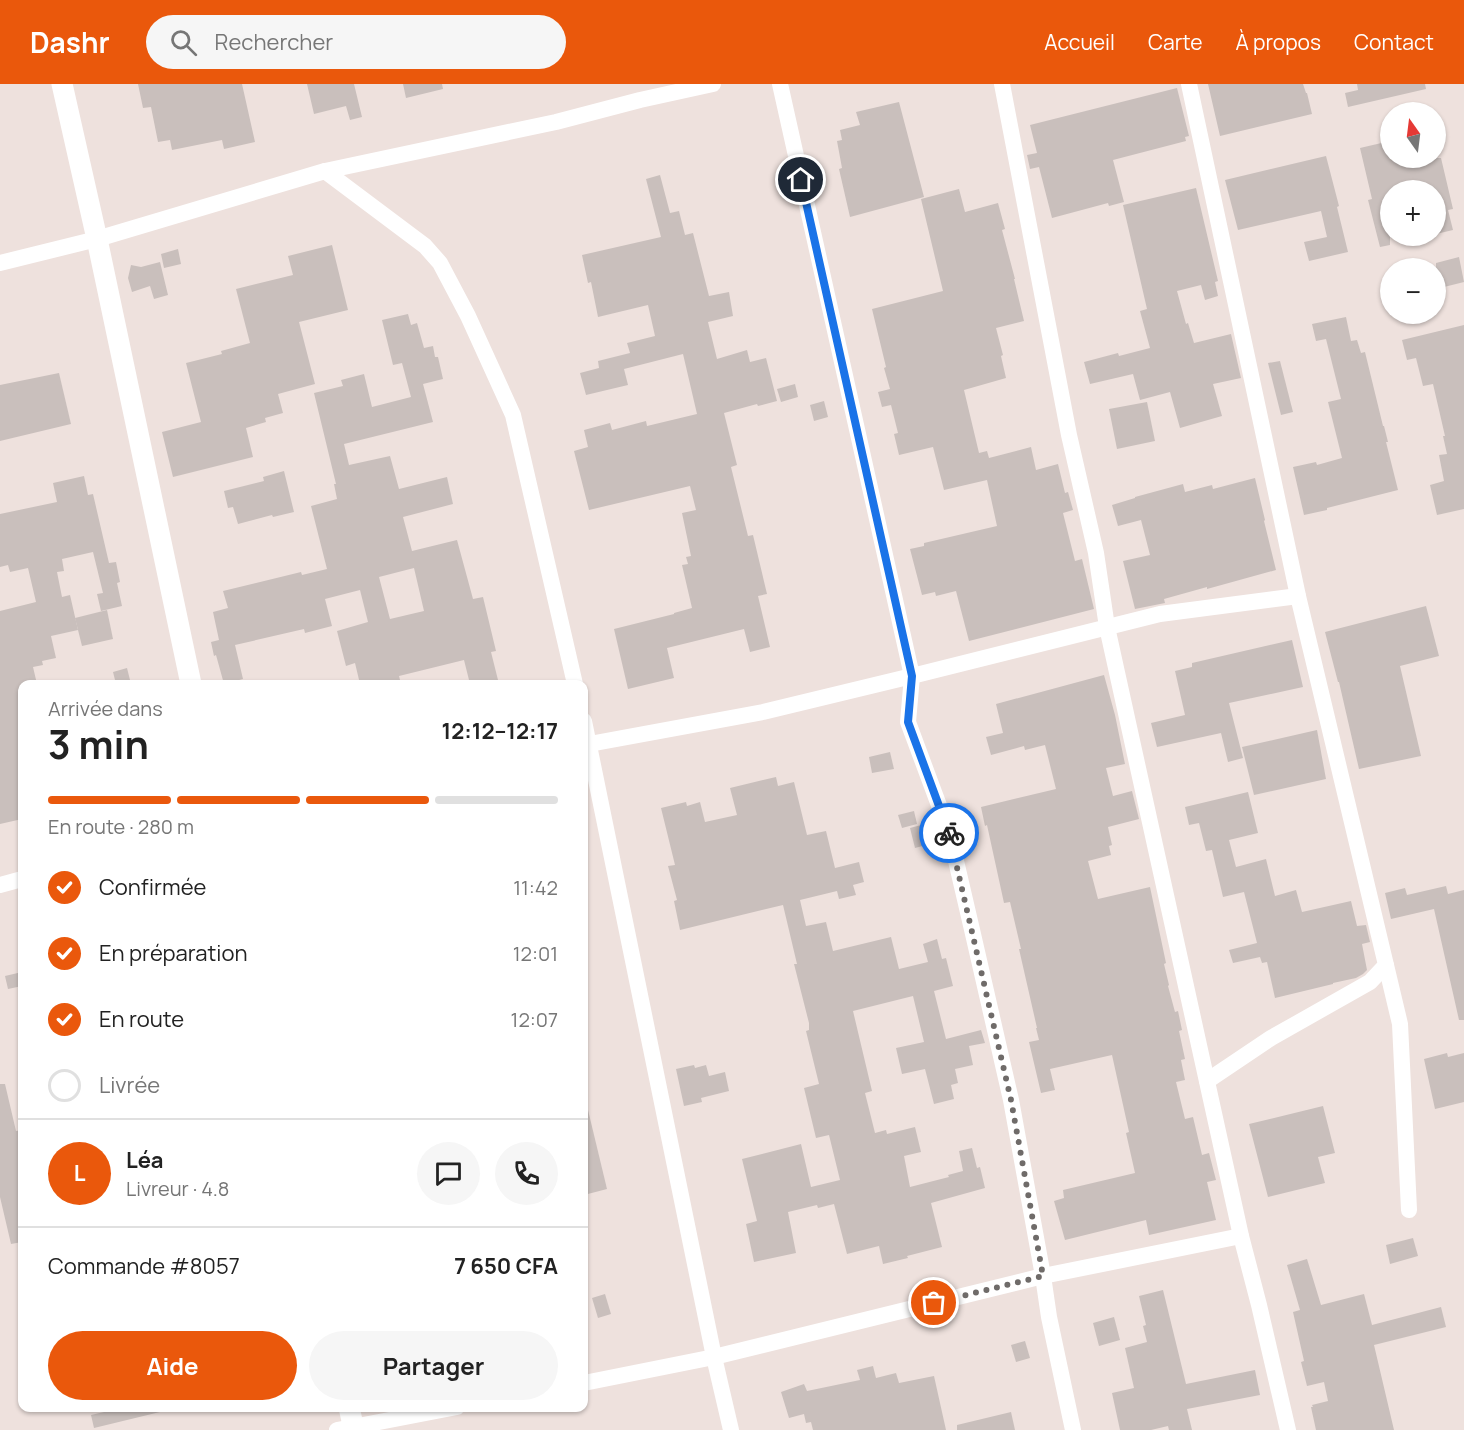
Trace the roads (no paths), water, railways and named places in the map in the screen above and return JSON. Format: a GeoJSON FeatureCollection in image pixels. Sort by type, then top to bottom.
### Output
{"type":"FeatureCollection","features":[{"type":"Feature","properties":{"kind":"street"},"geometry":{"type":"LineString","coordinates":[[62,84],[97,238],[190,680]]}},
{"type":"Feature","properties":{"kind":"street"},"geometry":{"type":"LineString","coordinates":[[0,263],[97,238],[326,171],[556,122],[713,84]]}},
{"type":"Feature","properties":{"kind":"street"},"geometry":{"type":"LineString","coordinates":[[780,84],[912,676],[908,722],[950,835],[1011,1100],[1049,1317],[1073,1430]]}},
{"type":"Feature","properties":{"kind":"street"},"geometry":{"type":"LineString","coordinates":[[1002,84],[1069,435],[1096,553],[1107,627],[1241,1236],[1288,1430]]}},
{"type":"Feature","properties":{"kind":"street"},"geometry":{"type":"LineString","coordinates":[[1189,84],[1298,596],[1400,1024],[1409,1210]]}},
{"type":"Feature","properties":{"kind":"street"},"geometry":{"type":"LineString","coordinates":[[326,171],[425,246],[440,263],[468,316],[513,415],[574,680]]}},
{"type":"Feature","properties":{"kind":"street"},"geometry":{"type":"LineString","coordinates":[[588,744],[763,712],[1160,614],[1298,596]]}},
{"type":"Feature","properties":{"kind":"street"},"geometry":{"type":"LineString","coordinates":[[588,754],[731,1430]]}},
{"type":"Feature","properties":{"kind":"street"},"geometry":{"type":"LineString","coordinates":[[0,885],[18,880]]}},
{"type":"Feature","properties":{"kind":"street"},"geometry":{"type":"LineString","coordinates":[[1208,1081],[1271,1038],[1370,982],[1386,965]]}},
{"type":"Feature","properties":{"kind":"street"},"geometry":{"type":"LineString","coordinates":[[588,1382],[714,1358],[1043,1276],[1241,1236]]}},
{"type":"Feature","properties":{"kind":"street"},"geometry":{"type":"LineString","coordinates":[[348,1423],[423,1412]]}}]}
